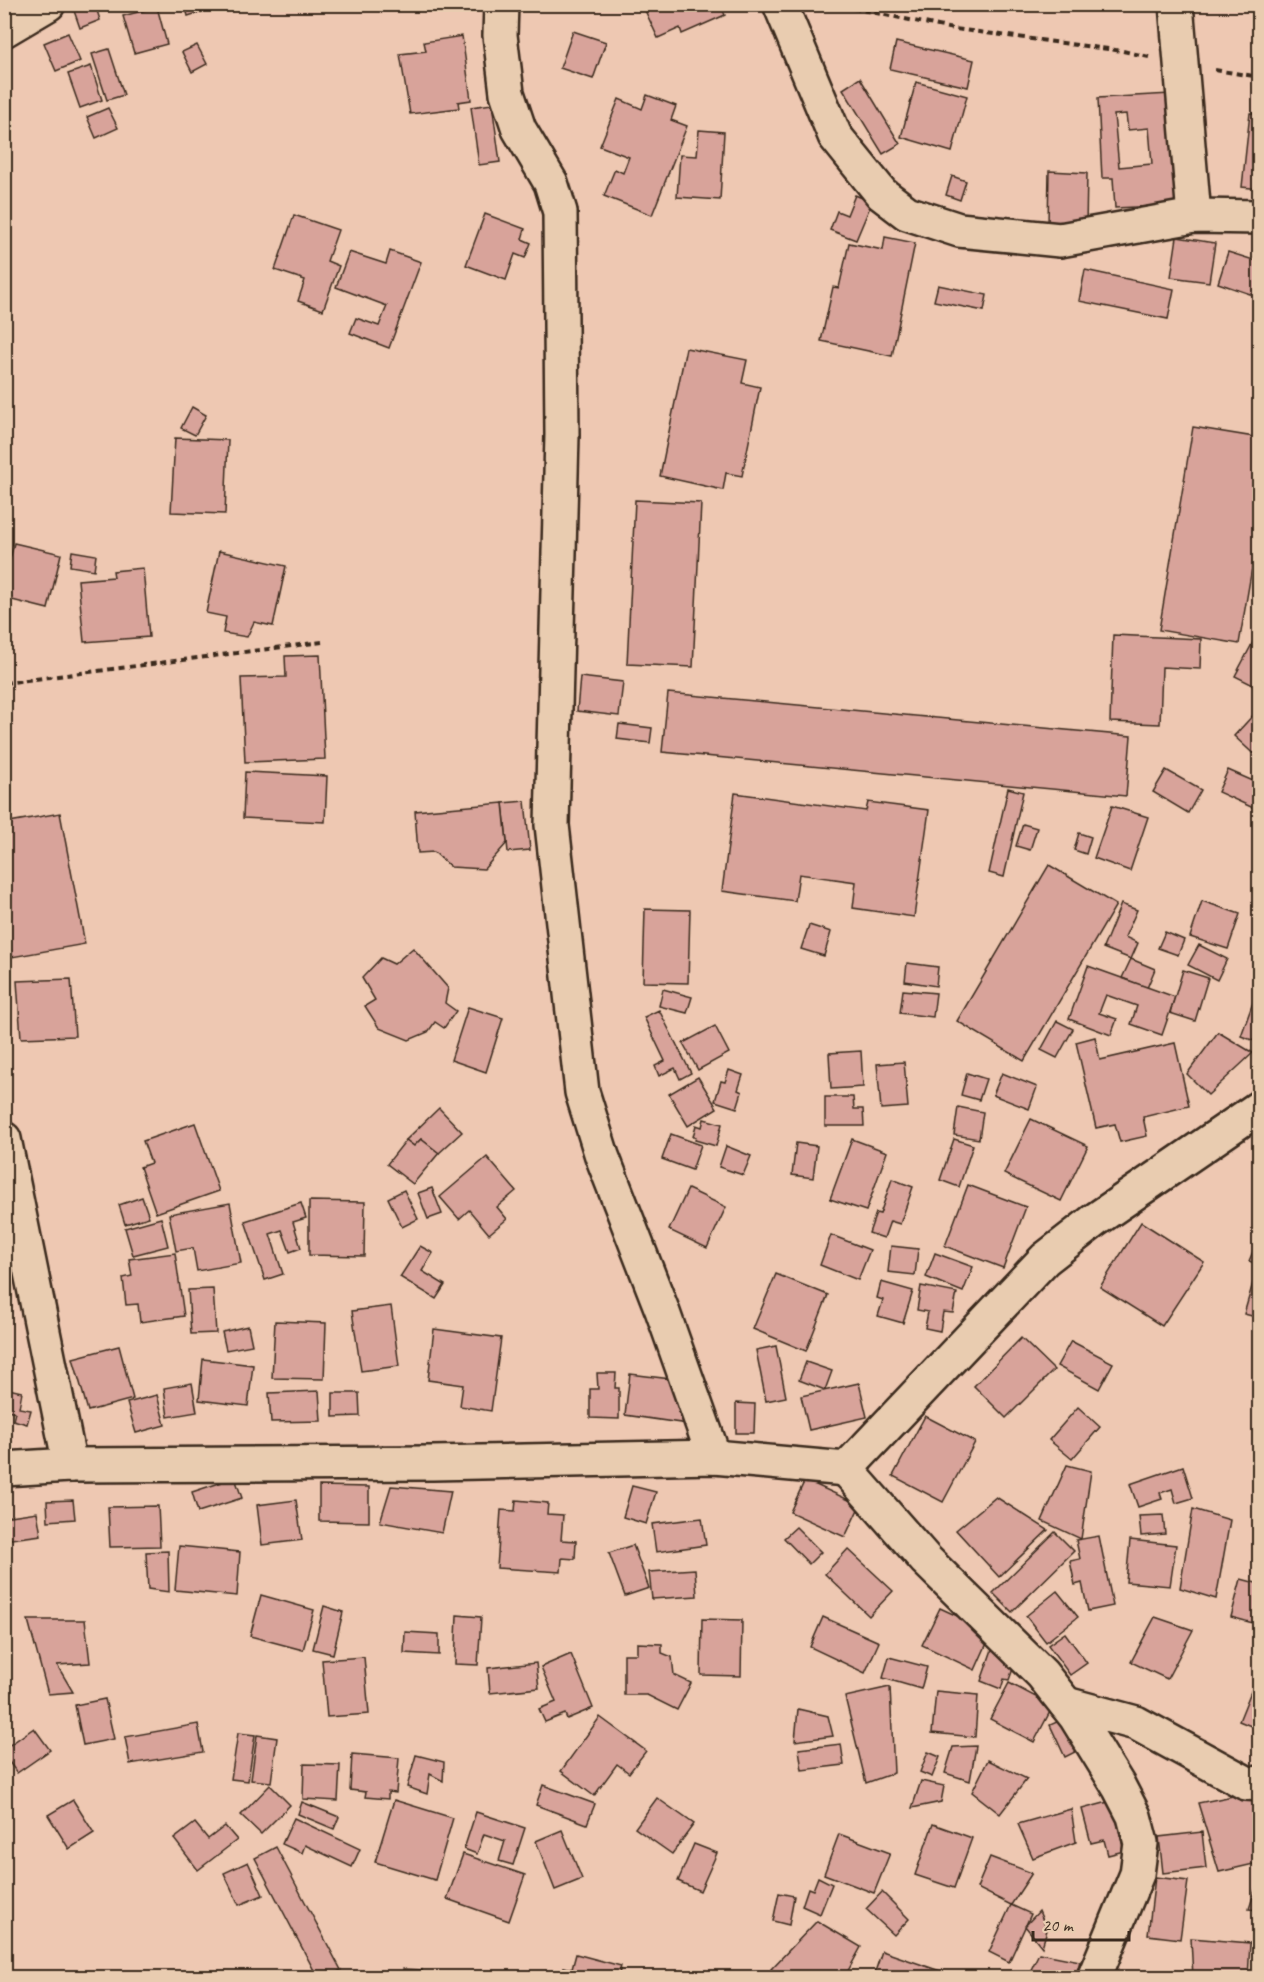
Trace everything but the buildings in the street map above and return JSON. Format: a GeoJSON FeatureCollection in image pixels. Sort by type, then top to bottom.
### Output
{"type":"FeatureCollection","features":[{"type":"Feature","properties":{"kind":"street"},"geometry":{"type":"LineString","coordinates":[[4,30],[48,4]]}},
{"type":"Feature","properties":{"kind":"street"},"geometry":{"type":"LineString","coordinates":[[501,4],[500,35],[507,93],[519,129],[551,183],[560,212],[562,435],[552,825],[582,1092],[602,1156],[662,1310],[714,1457]]}},
{"type":"Feature","properties":{"kind":"street"},"geometry":{"type":"LineString","coordinates":[[780,4],[835,136],[882,194],[908,213],[959,230],[1060,240],[1194,216],[1260,217]]}},
{"type":"Feature","properties":{"kind":"street"},"geometry":{"type":"LineString","coordinates":[[1176,4],[1194,216]]}},
{"type":"Feature","properties":{"kind":"street"},"geometry":{"type":"LineString","coordinates":[[846,1469],[1045,1259],[1095,1220],[1260,1107]]}},
{"type":"Feature","properties":{"kind":"street"},"geometry":{"type":"LineString","coordinates":[[4,1139],[70,1465]]}},
{"type":"Feature","properties":{"kind":"street"},"geometry":{"type":"LineString","coordinates":[[4,1469],[70,1465],[433,1463],[714,1457],[846,1469],[926,1560],[1042,1674],[1076,1717],[1134,1816],[1141,1843],[1137,1874],[1094,1977]]}},
{"type":"Feature","properties":{"kind":"street"},"geometry":{"type":"LineString","coordinates":[[1066,1704],[1136,1723],[1246,1783],[1260,1784]]}},
{"type":"Feature","properties":{"kind":"path"},"geometry":{"type":"LineString","coordinates":[[833,4],[948,28],[1123,51],[1181,64],[1260,77]]}},
{"type":"Feature","properties":{"kind":"path"},"geometry":{"type":"LineString","coordinates":[[4,682],[322,642]]}}]}
